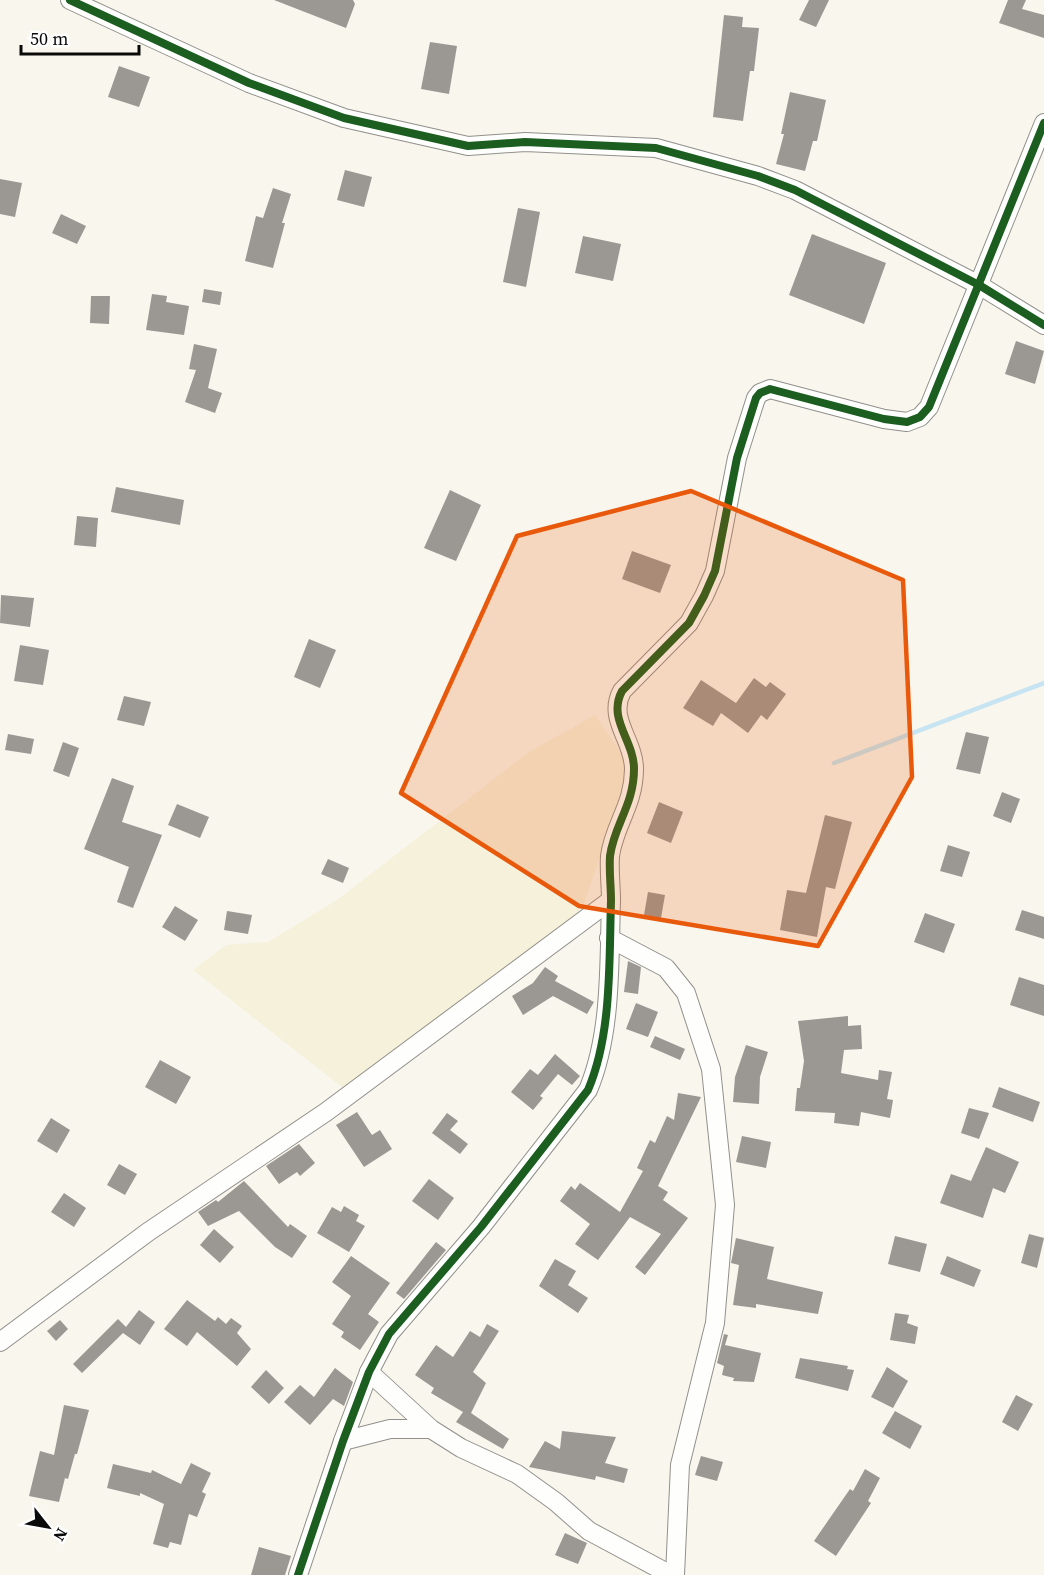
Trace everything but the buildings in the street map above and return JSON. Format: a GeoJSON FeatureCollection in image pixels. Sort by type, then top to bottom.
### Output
{"type":"FeatureCollection","features":[{"type":"Feature","properties":{"kind":"street"},"geometry":{"type":"LineString","coordinates":[[70,0],[249,83],[344,118],[468,146],[525,142],[656,148],[758,176],[795,190],[978,285],[1044,325]]}},
{"type":"Feature","properties":{"kind":"street"},"geometry":{"type":"LineString","coordinates":[[298,1575],[369,1372],[389,1334],[481,1227],[588,1090],[598,1067],[603,1045],[611,900],[610,854],[633,792],[634,783],[634,765],[616,714],[616,701],[622,691],[688,623],[704,596],[715,572],[737,458],[760,393],[770,389],[884,419],[907,422],[920,417],[929,407],[1044,123]]}},
{"type":"Feature","properties":{"kind":"street"},"geometry":{"type":"LineString","coordinates":[[0,1342],[148,1232],[326,1112],[611,900]]}},
{"type":"Feature","properties":{"kind":"street"},"geometry":{"type":"LineString","coordinates":[[369,1372],[431,1429],[461,1448],[517,1474],[556,1502],[589,1531],[673,1575],[680,1465],[715,1323],[724,1194],[711,1070],[686,993],[666,968],[609,938]]}},
{"type":"Feature","properties":{"kind":"street"},"geometry":{"type":"LineString","coordinates":[[343,1441],[390,1429],[431,1429]]}},
{"type":"Feature","properties":{"kind":"highlighted area"},"geometry":{"type":"Polygon","coordinates":[[[691,491],[903,580],[912,777],[818,946],[579,906],[401,793],[517,536],[691,491]]]}},
{"type":"Feature","properties":{"kind":"shaded area"},"geometry":{"type":"Polygon","coordinates":[[[595,715],[631,767],[583,906],[549,944],[343,1088],[193,970],[226,945],[268,942],[337,900],[529,752],[595,715]]]}},
{"type":"Feature","properties":{"kind":"waterway"},"geometry":{"type":"LineString","coordinates":[[834,763],[1044,683]]}},
{"type":"Feature","properties":{"kind":"cycle path"},"geometry":{"type":"LineString","coordinates":[[70,0],[249,83],[344,118],[468,146],[525,142],[656,148],[758,176],[795,190],[979,285],[1044,325]]}},
{"type":"Feature","properties":{"kind":"cycle path"},"geometry":{"type":"LineString","coordinates":[[298,1575],[369,1372],[389,1334],[481,1227],[588,1090],[601,1045],[608,997],[610,856],[633,782],[633,758],[619,720],[618,701],[622,691],[689,623],[704,596],[715,571],[737,458],[756,398],[760,393],[770,389],[884,419],[907,422],[920,417],[929,407],[1044,123]]}}]}
